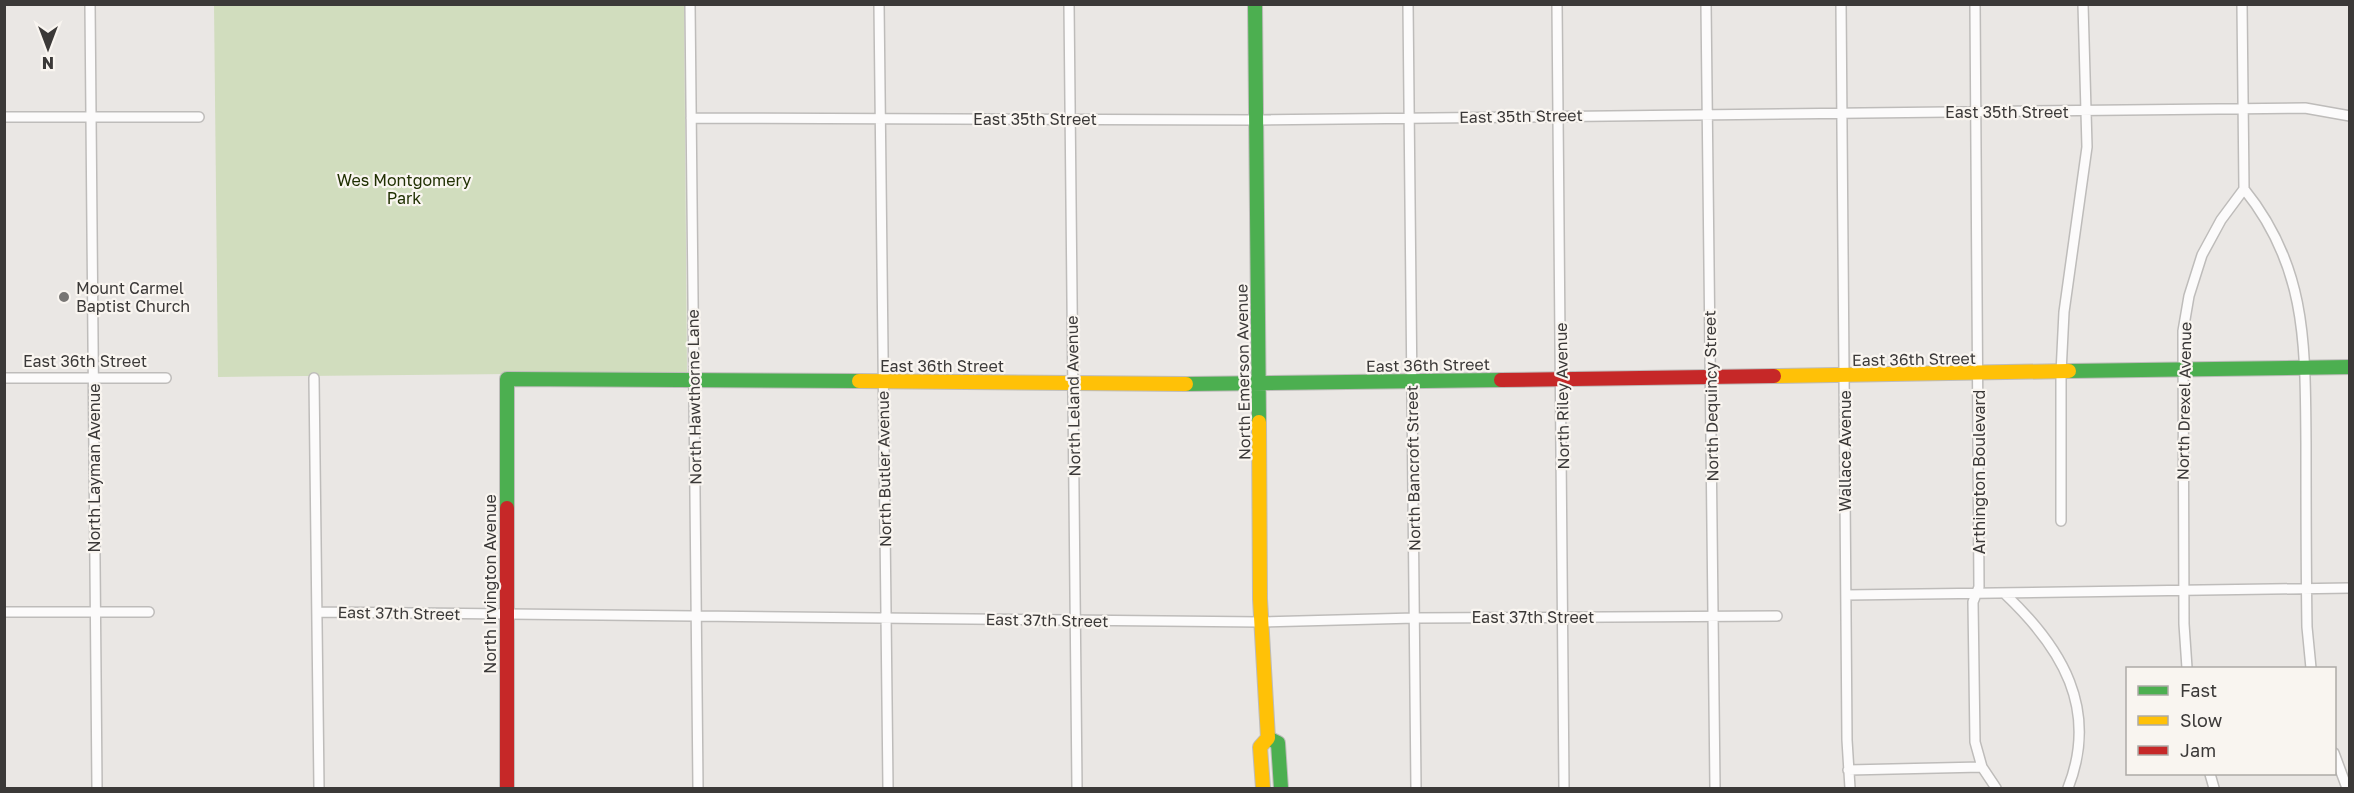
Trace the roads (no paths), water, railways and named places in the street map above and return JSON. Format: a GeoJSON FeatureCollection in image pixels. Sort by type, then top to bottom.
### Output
{"type":"FeatureCollection","features":[{"type":"Feature","properties":{"kind":"street","name":"North Layman Avenue"},"geometry":{"type":"LineString","coordinates":[[90,4],[97,789]]}},
{"type":"Feature","properties":{"kind":"street","name":"North Hawthorne Lane"},"geometry":{"type":"LineString","coordinates":[[690,4],[698,789]]}},
{"type":"Feature","properties":{"kind":"street","name":"North Butler Avenue"},"geometry":{"type":"LineString","coordinates":[[879,4],[888,789]]}},
{"type":"Feature","properties":{"kind":"street","name":"North Leland Avenue"},"geometry":{"type":"LineString","coordinates":[[1069,4],[1077,789]]}},
{"type":"Feature","properties":{"kind":"street","name":"North Emerson Avenue"},"geometry":{"type":"LineString","coordinates":[[1255,4],[1261,622],[1268,738],[1260,747],[1263,789]]}},
{"type":"Feature","properties":{"kind":"street","name":"North Bancroft Street"},"geometry":{"type":"LineString","coordinates":[[1408,4],[1416,789]]}},
{"type":"Feature","properties":{"kind":"street","name":"North Riley Avenue"},"geometry":{"type":"LineString","coordinates":[[1557,4],[1564,789]]}},
{"type":"Feature","properties":{"kind":"street","name":"North Dequincy Street"},"geometry":{"type":"LineString","coordinates":[[1707,4],[1715,789]]}},
{"type":"Feature","properties":{"kind":"street","name":"Wallace Avenue"},"geometry":{"type":"LineString","coordinates":[[1841,4],[1850,789]]}},
{"type":"Feature","properties":{"kind":"street","name":"Arthington Boulevard"},"geometry":{"type":"LineString","coordinates":[[1975,4],[1979,586],[1973,601],[1974,732],[1982,767],[1996,789]]}},
{"type":"Feature","properties":{"kind":"street"},"geometry":{"type":"LineString","coordinates":[[2061,521],[2061,373],[2067,280],[2084,175],[2087,111],[2083,4]]}},
{"type":"Feature","properties":{"kind":"street"},"geometry":{"type":"LineString","coordinates":[[2242,4],[2244,189],[2268,223],[2290,269],[2301,315],[2305,368],[2307,588],[2311,667]]}},
{"type":"Feature","properties":{"kind":"street","name":"East 35th Street"},"geometry":{"type":"LineString","coordinates":[[691,118],[1256,120],[2305,108],[2349,116]]}},
{"type":"Feature","properties":{"kind":"street"},"geometry":{"type":"LineString","coordinates":[[4,117],[199,117]]}},
{"type":"Feature","properties":{"kind":"street","name":"North Drexel Avenue"},"geometry":{"type":"LineString","coordinates":[[2187,667],[2184,591],[2183,331],[2193,280],[2213,233],[2244,189]]}},
{"type":"Feature","properties":{"kind":"street","name":"East 36th Street"},"geometry":{"type":"LineString","coordinates":[[507,379],[1260,384],[2349,367]]}},
{"type":"Feature","properties":{"kind":"street","name":"East 36th Street"},"geometry":{"type":"LineString","coordinates":[[4,378],[166,378]]}},
{"type":"Feature","properties":{"kind":"street"},"geometry":{"type":"LineString","coordinates":[[314,378],[319,789]]}},
{"type":"Feature","properties":{"kind":"street","name":"North Irvington Avenue"},"geometry":{"type":"LineString","coordinates":[[507,379],[507,789]]}},
{"type":"Feature","properties":{"kind":"street"},"geometry":{"type":"LineString","coordinates":[[1846,595],[2349,588]]}},
{"type":"Feature","properties":{"kind":"street"},"geometry":{"type":"LineString","coordinates":[[2005,594],[2047,640],[2063,668],[2075,697],[2080,747],[2068,789]]}},
{"type":"Feature","properties":{"kind":"street"},"geometry":{"type":"LineString","coordinates":[[4,612],[149,612]]}},
{"type":"Feature","properties":{"kind":"street","name":"East 37th Street"},"geometry":{"type":"LineString","coordinates":[[317,612],[1261,622],[1415,618],[1777,616]]}},
{"type":"Feature","properties":{"kind":"street","name":"North Emerson Avenue"},"geometry":{"type":"LineString","coordinates":[[1268,738],[1278,743],[1281,789]]}},
{"type":"Feature","properties":{"kind":"street"},"geometry":{"type":"LineString","coordinates":[[2336,758],[2348,789]]}},
{"type":"Feature","properties":{"kind":"street"},"geometry":{"type":"LineString","coordinates":[[1848,770],[1982,767]]}},
{"type":"Feature","properties":{"kind":"place","name":"Mount Carmel Baptist Church"},"geometry":{"type":"Point","coordinates":[64,297]}},
{"type":"Feature","properties":{"kind":"park label","name":"Wes Montgomery Park"},"geometry":{"type":"Point","coordinates":[404,189]}}]}
